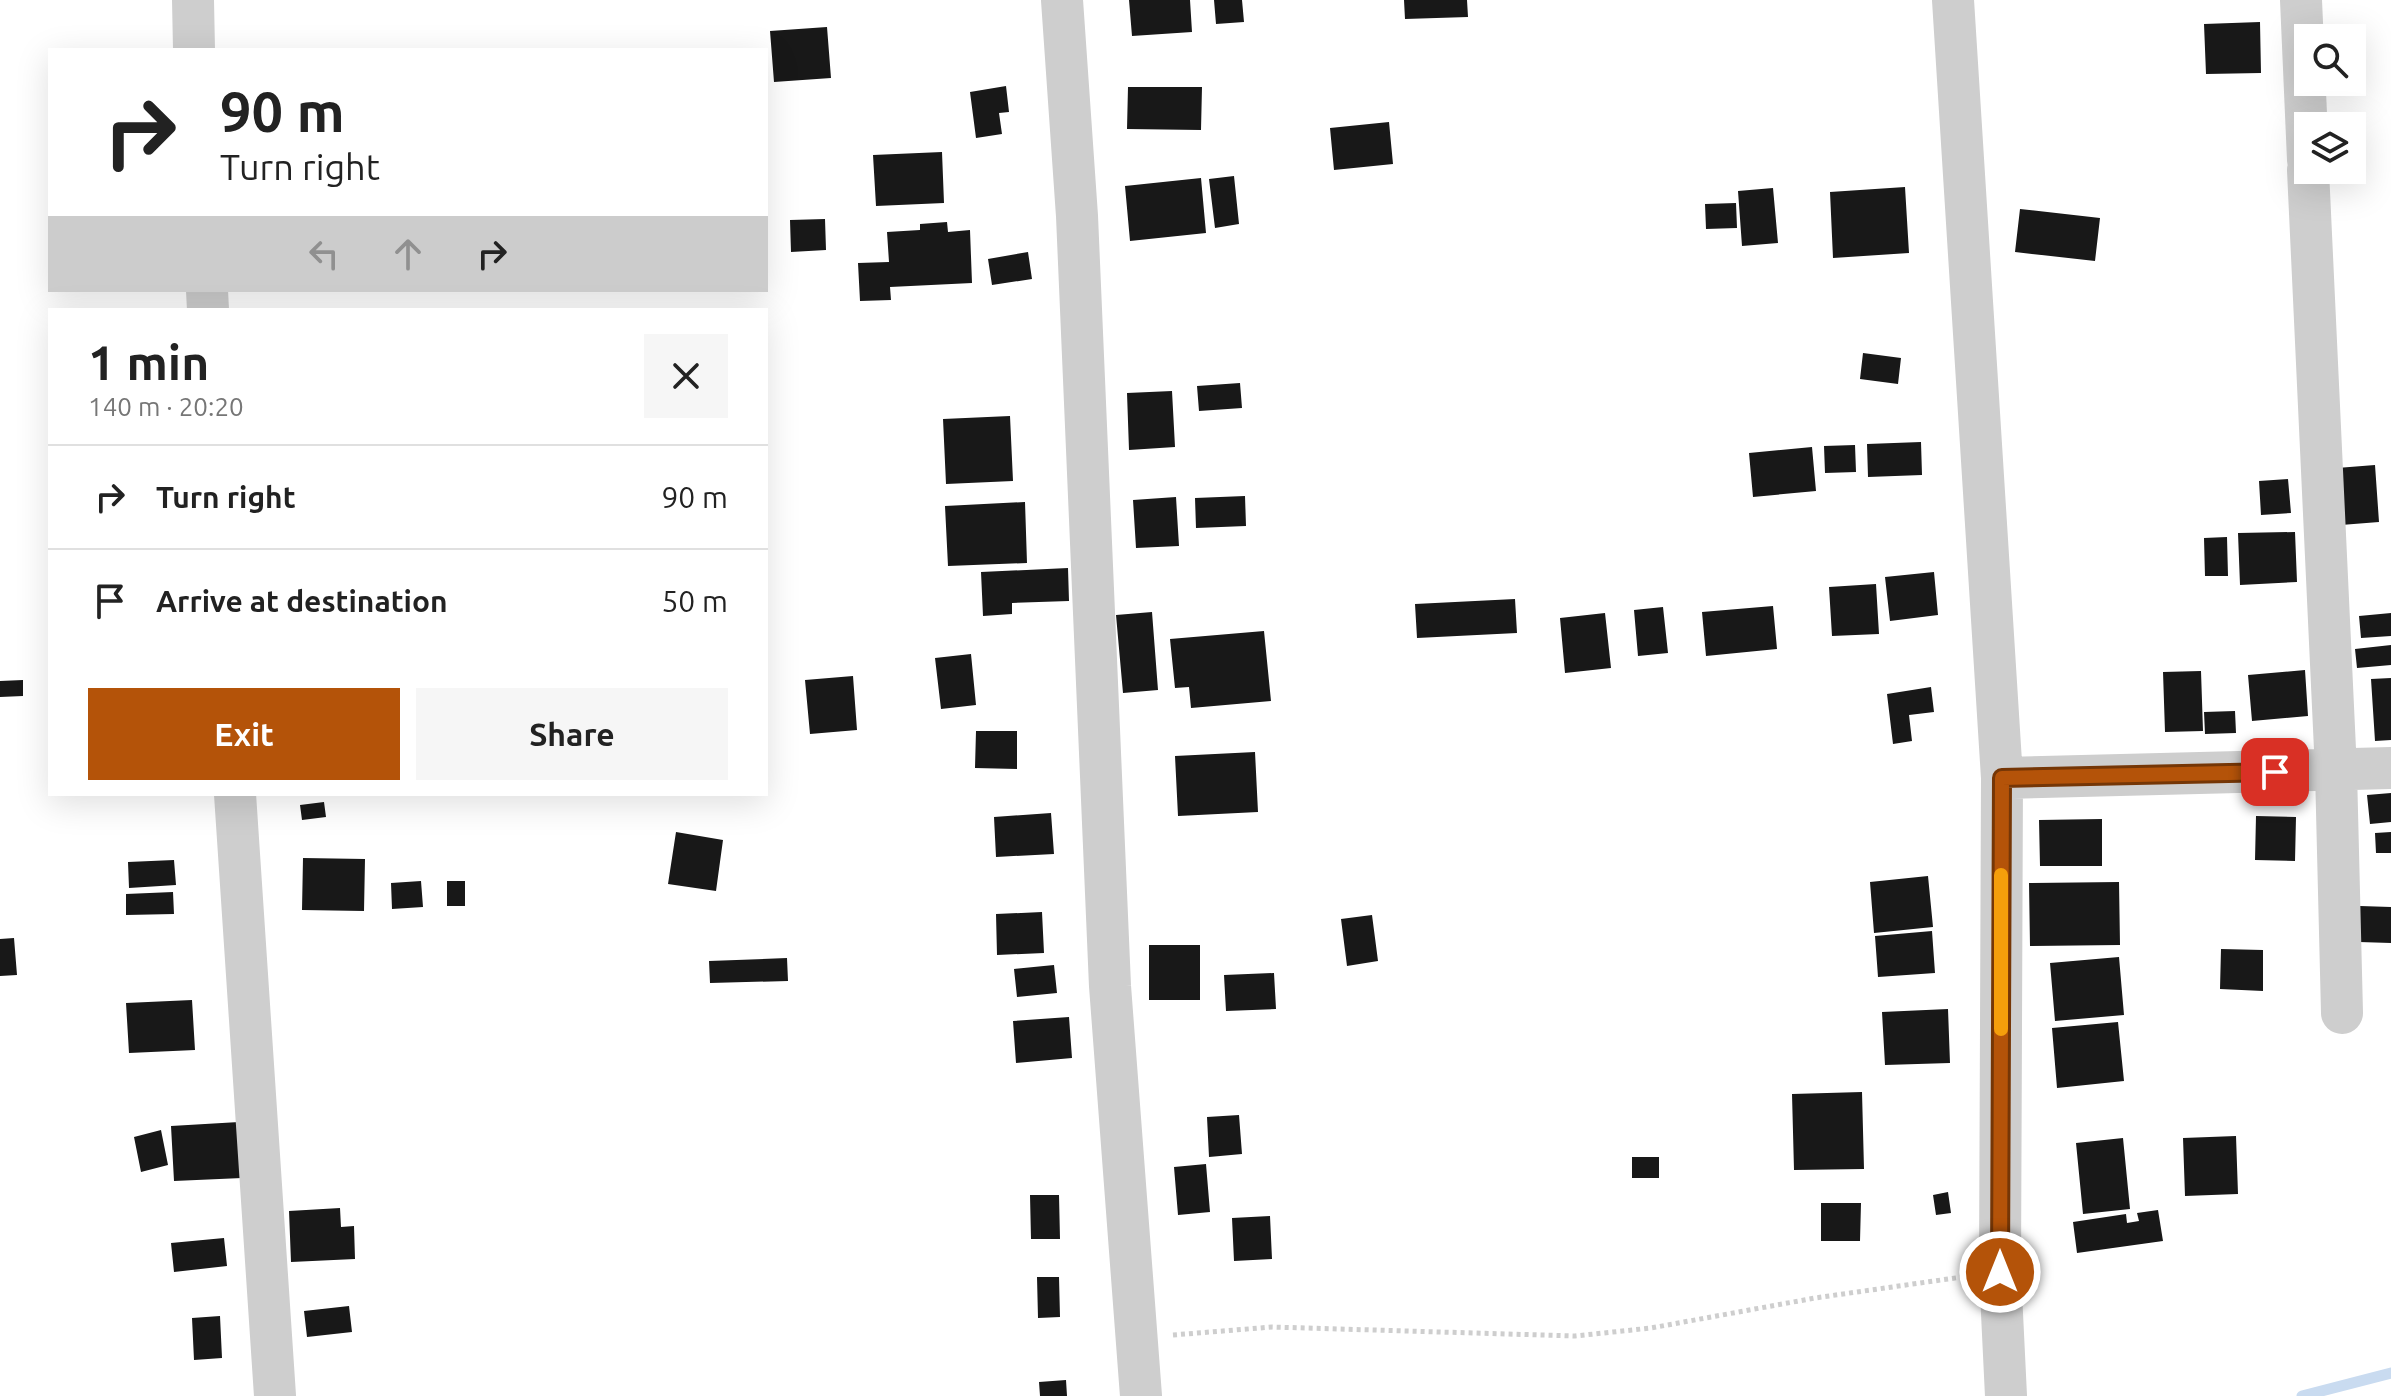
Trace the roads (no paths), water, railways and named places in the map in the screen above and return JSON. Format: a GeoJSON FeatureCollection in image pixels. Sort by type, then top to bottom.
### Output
{"type":"FeatureCollection","features":[{"type":"Feature","properties":{"kind":"street"},"geometry":{"type":"LineString","coordinates":[[193,0],[194,48]]}},
{"type":"Feature","properties":{"kind":"street"},"geometry":{"type":"LineString","coordinates":[[1062,0],[1077,216],[1110,986],[1141,1396]]}},
{"type":"Feature","properties":{"kind":"street"},"geometry":{"type":"LineString","coordinates":[[1953,0],[2002,778],[2000,1272],[2006,1396]]}},
{"type":"Feature","properties":{"kind":"street"},"geometry":{"type":"LineString","coordinates":[[2301,0],[2306,112]]}},
{"type":"Feature","properties":{"kind":"street"},"geometry":{"type":"LineString","coordinates":[[2309,184],[2336,771],[2342,1013]]}},
{"type":"Feature","properties":{"kind":"street"},"geometry":{"type":"LineString","coordinates":[[2002,778],[2391,768]]}},
{"type":"Feature","properties":{"kind":"street"},"geometry":{"type":"LineString","coordinates":[[235,796],[275,1396]]}},
{"type":"Feature","properties":{"kind":"waterway"},"geometry":{"type":"LineString","coordinates":[[2302,1396],[2391,1373]]}}]}
